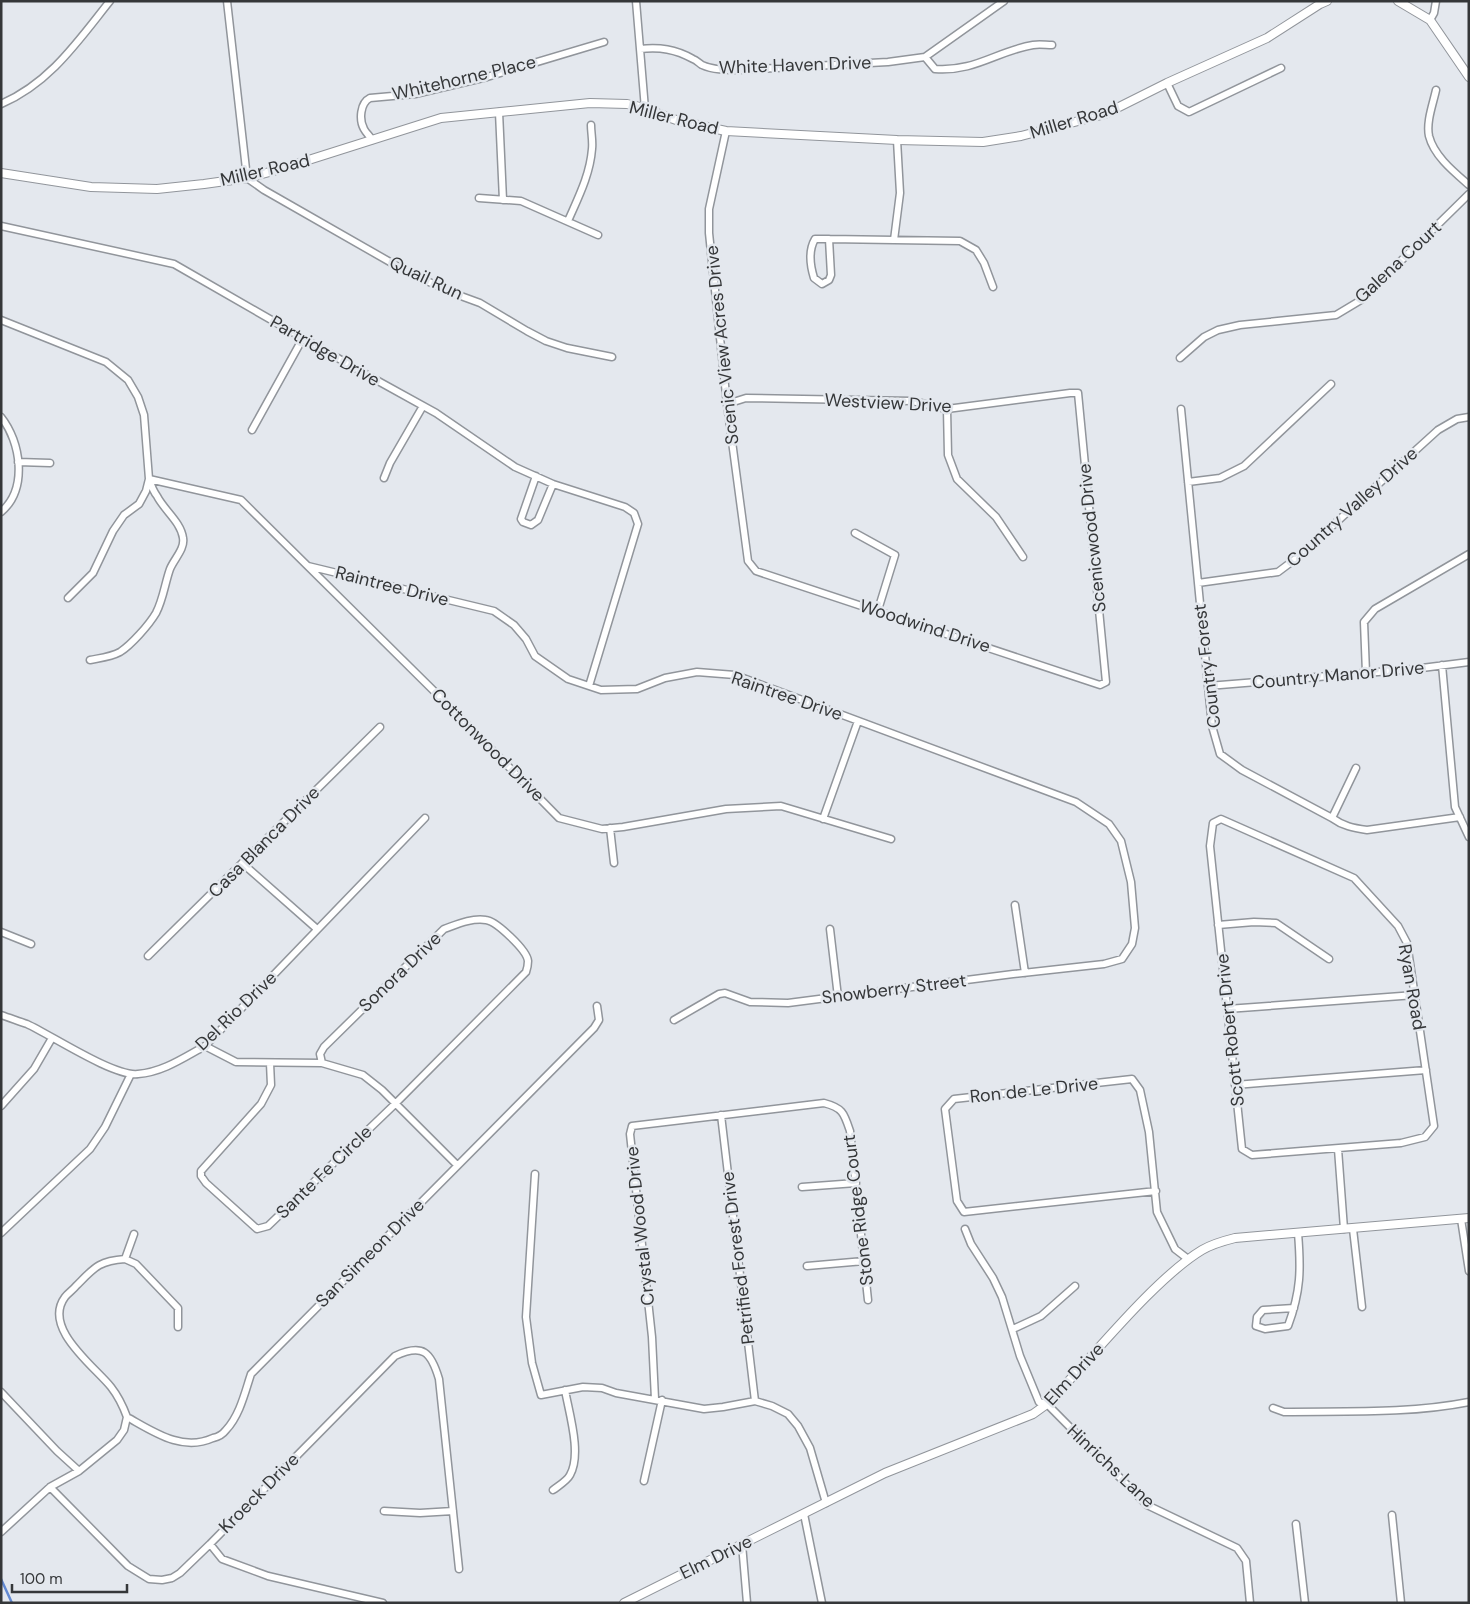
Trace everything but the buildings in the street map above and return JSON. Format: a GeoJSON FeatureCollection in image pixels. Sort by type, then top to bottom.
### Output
{"type":"FeatureCollection","features":[{"type":"Feature","properties":{"kind":"street"},"geometry":{"type":"LineString","coordinates":[[1,104],[19,96],[41,81],[64,58],[110,1]]}},
{"type":"Feature","properties":{"kind":"street"},"geometry":{"type":"LineString","coordinates":[[227,1],[248,178]]}},
{"type":"Feature","properties":{"kind":"street"},"geometry":{"type":"LineString","coordinates":[[636,1],[645,109]]}},
{"type":"Feature","properties":{"kind":"street"},"geometry":{"type":"LineString","coordinates":[[1004,1],[925,57],[935,69],[967,68],[1033,45],[1052,45]]}},
{"type":"Feature","properties":{"kind":"street","name":"Miller Road"},"geometry":{"type":"LineString","coordinates":[[1,173],[91,187],[157,189],[248,178],[441,118],[590,103],[627,104],[679,121],[726,131],[897,140],[983,142],[1021,136],[1105,114],[1268,38],[1327,1]]}},
{"type":"Feature","properties":{"kind":"street"},"geometry":{"type":"LineString","coordinates":[[1398,1],[1430,20],[1469,77]]}},
{"type":"Feature","properties":{"kind":"street"},"geometry":{"type":"LineString","coordinates":[[1430,20],[1434,13],[1436,1]]}},
{"type":"Feature","properties":{"kind":"street","name":"Whitehorne Place"},"geometry":{"type":"LineString","coordinates":[[372,140],[363,128],[361,119],[362,108],[366,100],[370,98],[415,94],[487,77],[604,42]]}},
{"type":"Feature","properties":{"kind":"street","name":"White Haven Drive"},"geometry":{"type":"LineString","coordinates":[[640,49],[670,48],[703,65],[717,69],[737,70],[888,62],[925,57]]}},
{"type":"Feature","properties":{"kind":"street"},"geometry":{"type":"LineString","coordinates":[[1166,84],[1178,106],[1189,112],[1281,68]]}},
{"type":"Feature","properties":{"kind":"street"},"geometry":{"type":"LineString","coordinates":[[1436,90],[1429,123],[1429,136],[1445,164],[1469,184]]}},
{"type":"Feature","properties":{"kind":"street"},"geometry":{"type":"LineString","coordinates":[[499,112],[503,200]]}},
{"type":"Feature","properties":{"kind":"street"},"geometry":{"type":"LineString","coordinates":[[568,221],[583,188],[589,168],[593,147],[591,125]]}},
{"type":"Feature","properties":{"kind":"street","name":"Scenic View Acres Drive"},"geometry":{"type":"LineString","coordinates":[[726,131],[709,208],[709,233],[727,404],[748,561]]}},
{"type":"Feature","properties":{"kind":"street"},"geometry":{"type":"LineString","coordinates":[[894,240],[900,192],[897,140]]}},
{"type":"Feature","properties":{"kind":"street","name":"Quail Run"},"geometry":{"type":"LineString","coordinates":[[248,178],[264,190],[404,270],[450,292],[480,303],[546,340],[568,348],[612,357]]}},
{"type":"Feature","properties":{"kind":"street","name":"Galena Court"},"geometry":{"type":"LineString","coordinates":[[1180,358],[1204,337],[1218,330],[1240,324],[1336,315],[1361,300],[1469,194]]}},
{"type":"Feature","properties":{"kind":"street"},"geometry":{"type":"LineString","coordinates":[[479,198],[521,202],[598,235]]}},
{"type":"Feature","properties":{"kind":"street","name":"Partridge Drive"},"geometry":{"type":"LineString","coordinates":[[1,226],[174,264],[436,413],[516,467],[553,484],[625,507],[634,513],[638,524],[589,686]]}},
{"type":"Feature","properties":{"kind":"street"},"geometry":{"type":"LineString","coordinates":[[829,240],[831,275],[829,280],[822,284],[814,278],[810,267],[810,247],[815,239],[960,241],[976,250],[984,263],[993,287]]}},
{"type":"Feature","properties":{"kind":"street"},"geometry":{"type":"LineString","coordinates":[[1,320],[106,362],[128,380],[138,397],[144,415],[148,479],[146,491],[139,504],[124,515],[113,531],[93,573],[68,598]]}},
{"type":"Feature","properties":{"kind":"street"},"geometry":{"type":"LineString","coordinates":[[252,430],[303,338]]}},
{"type":"Feature","properties":{"kind":"street"},"geometry":{"type":"LineString","coordinates":[[1188,482],[1220,478],[1244,466],[1331,384]]}},
{"type":"Feature","properties":{"kind":"street","name":"Westview Drive"},"geometry":{"type":"LineString","coordinates":[[727,404],[746,398],[824,399],[912,401],[947,409],[1070,392],[1078,393]]}},
{"type":"Feature","properties":{"kind":"street","name":"Scenicwood Drive"},"geometry":{"type":"LineString","coordinates":[[1078,393],[1106,682]]}},
{"type":"Feature","properties":{"kind":"street"},"geometry":{"type":"LineString","coordinates":[[384,478],[390,463],[423,406]]}},
{"type":"Feature","properties":{"kind":"street"},"geometry":{"type":"LineString","coordinates":[[947,409],[948,455],[957,479],[996,516],[1023,557]]}},
{"type":"Feature","properties":{"kind":"street","name":"Country Forest"},"geometry":{"type":"LineString","coordinates":[[1181,409],[1212,726],[1220,754],[1242,770],[1340,824],[1352,828],[1366,830],[1460,817]]}},
{"type":"Feature","properties":{"kind":"street"},"geometry":{"type":"LineString","coordinates":[[1,416],[15,444],[18,462],[15,492],[6,508],[1,512]]}},
{"type":"Feature","properties":{"kind":"street","name":"Country Valley Drive"},"geometry":{"type":"LineString","coordinates":[[1198,583],[1278,572],[1298,557],[1438,430],[1457,419],[1469,417]]}},
{"type":"Feature","properties":{"kind":"street"},"geometry":{"type":"LineString","coordinates":[[18,462],[50,462]]}},
{"type":"Feature","properties":{"kind":"street"},"geometry":{"type":"LineString","coordinates":[[536,476],[521,519],[523,522],[531,525],[538,520],[553,484]]}},
{"type":"Feature","properties":{"kind":"street"},"geometry":{"type":"LineString","coordinates":[[90,660],[111,656],[120,652],[130,644],[145,626],[156,612],[167,578],[181,550],[184,540],[181,530],[157,497],[148,479]]}},
{"type":"Feature","properties":{"kind":"street","name":"Cottonwood Drive"},"geometry":{"type":"LineString","coordinates":[[148,479],[241,500],[559,818],[602,828],[610,828],[726,809],[781,806],[891,839]]}},
{"type":"Feature","properties":{"kind":"street"},"geometry":{"type":"LineString","coordinates":[[855,533],[895,555],[878,610]]}},
{"type":"Feature","properties":{"kind":"street"},"geometry":{"type":"LineString","coordinates":[[1366,673],[1364,622],[1375,608],[1469,554]]}},
{"type":"Feature","properties":{"kind":"street","name":"Woodwind Drive"},"geometry":{"type":"LineString","coordinates":[[748,561],[756,571],[1100,685],[1106,682]]}},
{"type":"Feature","properties":{"kind":"street","name":"Raintree Drive"},"geometry":{"type":"LineString","coordinates":[[308,566],[494,611],[514,625],[526,639],[535,656],[568,679],[601,690],[638,689],[665,678],[697,672],[735,676],[1076,802],[1109,824],[1121,841],[1131,882],[1135,928],[1132,944],[1122,959]]}},
{"type":"Feature","properties":{"kind":"street","name":"Country Manor Drive"},"geometry":{"type":"LineString","coordinates":[[1208,686],[1366,673],[1469,662]]}},
{"type":"Feature","properties":{"kind":"street"},"geometry":{"type":"LineString","coordinates":[[1442,666],[1455,807],[1469,837]]}},
{"type":"Feature","properties":{"kind":"street"},"geometry":{"type":"LineString","coordinates":[[823,819],[858,721]]}},
{"type":"Feature","properties":{"kind":"street","name":"Casa Blanca Drive"},"geometry":{"type":"LineString","coordinates":[[148,956],[380,728]]}},
{"type":"Feature","properties":{"kind":"street"},"geometry":{"type":"LineString","coordinates":[[1332,818],[1356,768]]}},
{"type":"Feature","properties":{"kind":"street","name":"Del Rio Drive"},"geometry":{"type":"LineString","coordinates":[[1,1015],[27,1024],[115,1069],[136,1075],[164,1069],[204,1046],[425,818]]}},
{"type":"Feature","properties":{"kind":"street","name":"Scott Robert Drive"},"geometry":{"type":"LineString","coordinates":[[1221,819],[1213,824],[1210,846],[1242,1149],[1252,1155],[1338,1149]]}},
{"type":"Feature","properties":{"kind":"street","name":"Ryan Road"},"geometry":{"type":"LineString","coordinates":[[1221,819],[1354,878],[1398,926],[1407,943],[1434,1126],[1425,1137],[1401,1143],[1338,1149]]}},
{"type":"Feature","properties":{"kind":"street"},"geometry":{"type":"LineString","coordinates":[[610,828],[614,863]]}},
{"type":"Feature","properties":{"kind":"street"},"geometry":{"type":"LineString","coordinates":[[242,863],[317,929]]}},
{"type":"Feature","properties":{"kind":"street"},"geometry":{"type":"LineString","coordinates":[[1016,906],[1025,973]]}},
{"type":"Feature","properties":{"kind":"street","name":"Sonora Drive"},"geometry":{"type":"LineString","coordinates":[[322,1063],[320,1054],[324,1047],[444,929],[468,920],[488,920],[513,939],[524,953],[528,960],[526,972],[395,1104]]}},
{"type":"Feature","properties":{"kind":"street"},"geometry":{"type":"LineString","coordinates":[[1218,925],[1254,922],[1276,923],[1329,959]]}},
{"type":"Feature","properties":{"kind":"street"},"geometry":{"type":"LineString","coordinates":[[830,929],[838,996]]}},
{"type":"Feature","properties":{"kind":"street"},"geometry":{"type":"LineString","coordinates":[[1,932],[31,944]]}},
{"type":"Feature","properties":{"kind":"street","name":"Snowberry Street"},"geometry":{"type":"LineString","coordinates":[[674,1020],[719,994],[725,993],[750,1002],[788,1003],[1104,964],[1122,959]]}},
{"type":"Feature","properties":{"kind":"street"},"geometry":{"type":"LineString","coordinates":[[1227,1009],[1415,996]]}},
{"type":"Feature","properties":{"kind":"street","name":"San Simeon Drive"},"geometry":{"type":"LineString","coordinates":[[127,1417],[158,1434],[180,1443],[204,1442],[226,1431],[241,1405],[251,1374],[594,1028],[599,1020],[597,1006]]}},
{"type":"Feature","properties":{"kind":"street"},"geometry":{"type":"LineString","coordinates":[[1,1106],[34,1070],[52,1038]]}},
{"type":"Feature","properties":{"kind":"street"},"geometry":{"type":"LineString","coordinates":[[204,1046],[236,1062],[322,1063],[363,1074],[382,1090],[458,1165]]}},
{"type":"Feature","properties":{"kind":"street","name":"Sante Fe Circle"},"geometry":{"type":"LineString","coordinates":[[270,1063],[271,1085],[261,1104],[201,1171],[201,1176],[206,1183],[257,1229],[268,1226],[395,1104]]}},
{"type":"Feature","properties":{"kind":"street"},"geometry":{"type":"LineString","coordinates":[[1236,1085],[1426,1070]]}},
{"type":"Feature","properties":{"kind":"street"},"geometry":{"type":"LineString","coordinates":[[1,1233],[90,1149],[105,1128],[131,1074]]}},
{"type":"Feature","properties":{"kind":"street","name":"Ron de Le Drive"},"geometry":{"type":"LineString","coordinates":[[1156,1191],[964,1212],[957,1201],[945,1109],[954,1099],[1132,1079],[1140,1090],[1149,1132],[1156,1191],[1157,1212],[1175,1249],[1188,1259]]}},
{"type":"Feature","properties":{"kind":"street","name":"Crystal Wood Drive"},"geometry":{"type":"LineString","coordinates":[[658,1400],[630,1134],[632,1126],[824,1103]]}},
{"type":"Feature","properties":{"kind":"street","name":"Stone Ridge Court"},"geometry":{"type":"LineString","coordinates":[[824,1103],[840,1109],[845,1116],[850,1131],[868,1300]]}},
{"type":"Feature","properties":{"kind":"street","name":"Petrified Forest Drive"},"geometry":{"type":"LineString","coordinates":[[722,1115],[755,1401]]}},
{"type":"Feature","properties":{"kind":"street"},"geometry":{"type":"LineString","coordinates":[[1338,1149],[1344,1229]]}},
{"type":"Feature","properties":{"kind":"street"},"geometry":{"type":"LineString","coordinates":[[535,1174],[526,1317],[532,1363],[541,1395],[583,1387],[602,1388],[616,1393],[704,1409],[723,1408],[755,1401],[772,1406],[788,1414],[798,1426],[810,1448],[826,1503]]}},
{"type":"Feature","properties":{"kind":"street"},"geometry":{"type":"LineString","coordinates":[[802,1186],[856,1183]]}},
{"type":"Feature","properties":{"kind":"street"},"geometry":{"type":"LineString","coordinates":[[1465,1218],[1469,1271]]}},
{"type":"Feature","properties":{"kind":"street","name":"Elm Drive"},"geometry":{"type":"LineString","coordinates":[[624,1603],[886,1473],[1033,1414],[1048,1404],[1130,1313],[1158,1285],[1188,1259],[1204,1249],[1235,1238],[1465,1218]]}},
{"type":"Feature","properties":{"kind":"street"},"geometry":{"type":"LineString","coordinates":[[965,1229],[971,1244],[993,1278],[1013,1329],[1041,1316],[1075,1286]]}},
{"type":"Feature","properties":{"kind":"street"},"geometry":{"type":"LineString","coordinates":[[1353,1229],[1362,1307]]}},
{"type":"Feature","properties":{"kind":"street"},"geometry":{"type":"LineString","coordinates":[[1294,1308],[1263,1310],[1257,1317],[1256,1326],[1265,1329],[1288,1326],[1294,1308],[1299,1293],[1298,1233]]}},
{"type":"Feature","properties":{"kind":"street"},"geometry":{"type":"LineString","coordinates":[[125,1259],[134,1234]]}},
{"type":"Feature","properties":{"kind":"street"},"geometry":{"type":"LineString","coordinates":[[1,1532],[50,1487],[79,1471],[117,1440],[124,1430],[127,1417],[121,1400],[69,1342],[63,1331],[60,1309],[64,1298],[97,1266],[110,1260],[125,1259],[136,1264],[178,1308],[178,1327]]}},
{"type":"Feature","properties":{"kind":"street"},"geometry":{"type":"LineString","coordinates":[[808,1266],[864,1261]]}},
{"type":"Feature","properties":{"kind":"street","name":"Hinrichs Lane"},"geometry":{"type":"LineString","coordinates":[[1013,1329],[1020,1356],[1040,1402],[1048,1404],[1147,1505],[1237,1548],[1246,1562],[1250,1603]]}},
{"type":"Feature","properties":{"kind":"street","name":"Kroeck Drive"},"geometry":{"type":"LineString","coordinates":[[382,1603],[268,1576],[222,1559],[210,1544],[395,1356],[408,1350],[418,1350],[430,1355],[439,1379],[453,1511]]}},
{"type":"Feature","properties":{"kind":"street"},"geometry":{"type":"LineString","coordinates":[[552,1490],[570,1476],[575,1462],[574,1439],[565,1390]]}},
{"type":"Feature","properties":{"kind":"street"},"geometry":{"type":"LineString","coordinates":[[1,1392],[57,1451],[79,1471]]}},
{"type":"Feature","properties":{"kind":"street"},"geometry":{"type":"LineString","coordinates":[[644,1481],[658,1400]]}},
{"type":"Feature","properties":{"kind":"street"},"geometry":{"type":"LineString","coordinates":[[1272,1408],[1284,1412],[1439,1408],[1469,1402]]}},
{"type":"Feature","properties":{"kind":"street"},"geometry":{"type":"LineString","coordinates":[[50,1487],[128,1566],[149,1579],[162,1580],[172,1578],[180,1573],[210,1544]]}},
{"type":"Feature","properties":{"kind":"street"},"geometry":{"type":"LineString","coordinates":[[384,1511],[420,1513],[453,1511],[459,1569]]}},
{"type":"Feature","properties":{"kind":"street"},"geometry":{"type":"LineString","coordinates":[[804,1514],[822,1603]]}},
{"type":"Feature","properties":{"kind":"street"},"geometry":{"type":"LineString","coordinates":[[1392,1515],[1400,1603]]}},
{"type":"Feature","properties":{"kind":"street"},"geometry":{"type":"LineString","coordinates":[[1296,1524],[1305,1603]]}},
{"type":"Feature","properties":{"kind":"street"},"geometry":{"type":"LineString","coordinates":[[742,1544],[747,1603]]}},
{"type":"Feature","properties":{"kind":"waterway"},"geometry":{"type":"LineString","coordinates":[[1,1579],[12,1603]]}}]}
